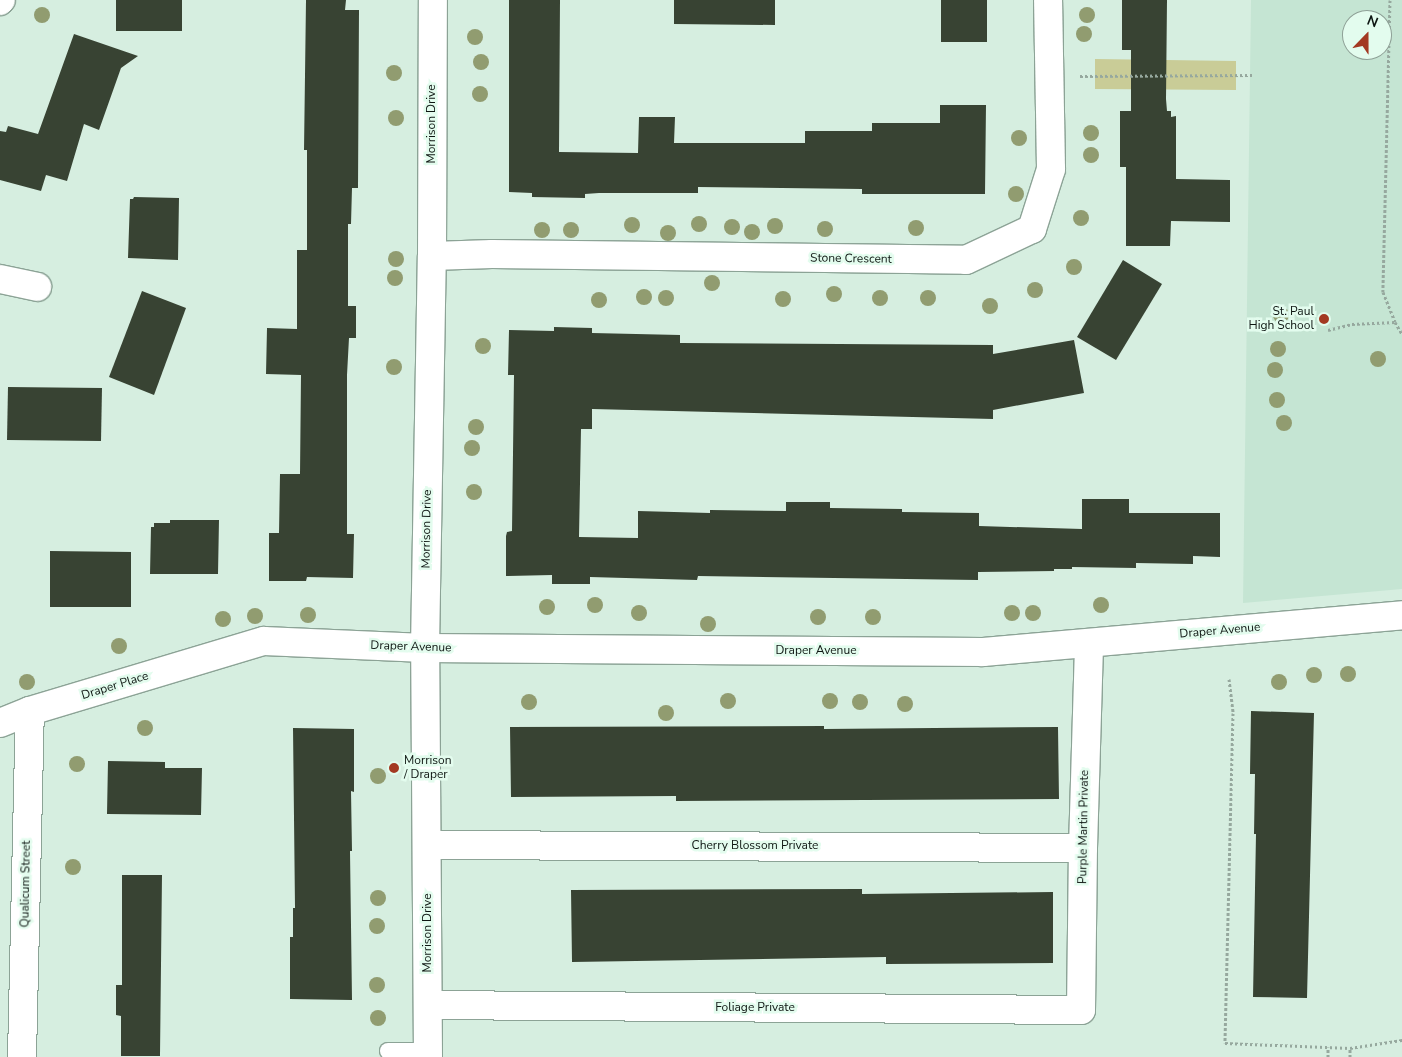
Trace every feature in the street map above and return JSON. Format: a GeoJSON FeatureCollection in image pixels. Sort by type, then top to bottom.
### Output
{"type":"FeatureCollection","features":[{"type":"Feature","properties":{"kind":"street","name":"Morrison Drive"},"geometry":{"type":"LineString","coordinates":[[428,1054],[425,648],[432,256],[433,0]]}},
{"type":"Feature","properties":{"kind":"street","name":"Stone Crescent"},"geometry":{"type":"LineString","coordinates":[[432,256],[492,254],[966,260],[1032,229],[1052,169],[1048,0]]}},
{"type":"Feature","properties":{"kind":"street"},"geometry":{"type":"LineString","coordinates":[[0,279],[37,287]]}},
{"type":"Feature","properties":{"kind":"street","name":"Draper Avenue"},"geometry":{"type":"LineString","coordinates":[[230,651],[264,641],[425,648],[983,652],[1402,615]]}},
{"type":"Feature","properties":{"kind":"street","name":"Purple Martin Private"},"geometry":{"type":"LineString","coordinates":[[1081,1010],[1083,848],[1089,643]]}},
{"type":"Feature","properties":{"kind":"street","name":"Draper Place"},"geometry":{"type":"LineString","coordinates":[[0,722],[30,711],[230,651]]}},
{"type":"Feature","properties":{"kind":"street","name":"Qualicum Street"},"geometry":{"type":"LineString","coordinates":[[22,1057],[30,711]]}},
{"type":"Feature","properties":{"kind":"street","name":"Cherry Blossom Private"},"geometry":{"type":"LineString","coordinates":[[427,845],[1083,848]]}},
{"type":"Feature","properties":{"kind":"street","name":"Foliage Private"},"geometry":{"type":"LineString","coordinates":[[428,1005],[1081,1010]]}},
{"type":"Feature","properties":{"kind":"lane"},"geometry":{"type":"LineString","coordinates":[[388,1051],[428,1054]]}},
{"type":"Feature","properties":{"kind":"path"},"geometry":{"type":"LineString","coordinates":[[1390,0],[1383,292],[1402,334]]}},
{"type":"Feature","properties":{"kind":"path"},"geometry":{"type":"LineString","coordinates":[[1049,76],[1252,75]]}},
{"type":"Feature","properties":{"kind":"path"},"geometry":{"type":"LineString","coordinates":[[1328,330],[1352,324],[1395,322]]}},
{"type":"Feature","properties":{"kind":"path"},"geometry":{"type":"LineString","coordinates":[[1228,679],[1233,713],[1225,1042],[1350,1048],[1402,1040]]}},
{"type":"Feature","properties":{"kind":"path"},"geometry":{"type":"LineString","coordinates":[[1328,1047],[1328,1057]]}},
{"type":"Feature","properties":{"kind":"path"},"geometry":{"type":"LineString","coordinates":[[1350,1048],[1350,1057]]}},
{"type":"Feature","properties":{"kind":"shaded area","name":"St. Paul High School"},"geometry":{"type":"Polygon","coordinates":[[[1251,0],[1402,0],[1402,589],[1243,603],[1251,0]]]}},
{"type":"Feature","properties":{"kind":"green space"},"geometry":{"type":"Polygon","coordinates":[[[1095,59],[1236,61],[1236,90],[1095,89],[1095,59]]]}},
{"type":"Feature","properties":{"kind":"building"},"geometry":{"type":"Polygon","coordinates":[[[116,0],[182,0],[182,31],[116,31],[116,0]]]}},
{"type":"Feature","properties":{"kind":"building"},"geometry":{"type":"Polygon","coordinates":[[[306,0],[346,0],[345,10],[359,10],[358,188],[352,188],[351,224],[348,224],[348,306],[356,306],[356,338],[349,338],[347,375],[347,534],[354,534],[353,578],[307,577],[306,581],[269,581],[269,533],[279,533],[280,474],[300,474],[301,375],[266,374],[267,328],[297,329],[297,250],[307,250],[307,150],[304,150],[306,0]]]}},
{"type":"Feature","properties":{"kind":"building"},"geometry":{"type":"Polygon","coordinates":[[[509,0],[560,0],[559,152],[638,153],[639,117],[675,117],[674,143],[805,143],[805,131],[872,131],[872,123],[940,123],[940,105],[986,105],[985,194],[862,194],[862,189],[698,187],[698,193],[599,193],[585,194],[585,198],[532,197],[532,193],[509,192],[509,0]]]}},
{"type":"Feature","properties":{"kind":"building"},"geometry":{"type":"Polygon","coordinates":[[[674,0],[775,0],[775,25],[674,24],[674,0]]]}},
{"type":"Feature","properties":{"kind":"building"},"geometry":{"type":"Polygon","coordinates":[[[941,0],[987,0],[987,42],[941,42],[941,0]]]}},
{"type":"Feature","properties":{"kind":"building"},"geometry":{"type":"Polygon","coordinates":[[[1122,0],[1167,0],[1166,99],[1167,111],[1171,111],[1171,117],[1176,116],[1176,179],[1230,180],[1230,222],[1171,221],[1170,246],[1126,246],[1126,167],[1120,167],[1120,111],[1131,111],[1131,50],[1122,50],[1122,0]]]}},
{"type":"Feature","properties":{"kind":"building"},"geometry":{"type":"Polygon","coordinates":[[[74,34],[138,56],[121,68],[99,130],[84,124],[67,181],[46,175],[41,191],[0,180],[0,131],[6,132],[8,126],[38,134],[74,34]]]}},
{"type":"Feature","properties":{"kind":"building"},"geometry":{"type":"Polygon","coordinates":[[[134,197],[179,198],[178,260],[128,258],[130,199],[134,197]]]}},
{"type":"Feature","properties":{"kind":"building"},"geometry":{"type":"Polygon","coordinates":[[[1123,260],[1162,284],[1116,360],[1077,337],[1123,260]]]}},
{"type":"Feature","properties":{"kind":"building"},"geometry":{"type":"Polygon","coordinates":[[[142,291],[186,308],[154,395],[109,377],[142,291]]]}},
{"type":"Feature","properties":{"kind":"building"},"geometry":{"type":"Polygon","coordinates":[[[554,327],[592,328],[592,333],[680,335],[680,343],[993,345],[993,354],[1074,340],[1084,393],[993,410],[993,419],[592,409],[592,429],[581,429],[579,537],[638,538],[638,511],[710,513],[710,510],[786,511],[786,502],[830,502],[830,508],[902,509],[902,512],[979,513],[979,526],[1082,529],[1082,499],[1129,499],[1129,513],[1220,513],[1220,557],[1193,556],[1193,564],[1136,563],[1136,568],[1072,567],[1072,569],[1054,569],[1054,571],[978,572],[978,580],[698,576],[697,580],[590,577],[590,584],[552,584],[552,575],[506,576],[506,536],[507,532],[512,531],[514,375],[508,375],[509,330],[554,331],[554,327]]]}},
{"type":"Feature","properties":{"kind":"building"},"geometry":{"type":"Polygon","coordinates":[[[8,387],[102,388],[101,441],[7,440],[8,387]]]}},
{"type":"Feature","properties":{"kind":"building"},"geometry":{"type":"Polygon","coordinates":[[[170,520],[219,520],[218,574],[150,574],[151,527],[154,527],[154,523],[170,523],[170,520]]]}},
{"type":"Feature","properties":{"kind":"building"},"geometry":{"type":"Polygon","coordinates":[[[50,551],[131,552],[131,607],[50,607],[50,551]]]}},
{"type":"Feature","properties":{"kind":"building"},"geometry":{"type":"Polygon","coordinates":[[[1251,711],[1314,713],[1307,998],[1253,997],[1256,834],[1254,834],[1255,774],[1250,774],[1251,711]]]}},
{"type":"Feature","properties":{"kind":"building"},"geometry":{"type":"Polygon","coordinates":[[[824,726],[824,729],[1058,727],[1059,799],[676,801],[676,796],[511,797],[510,727],[824,726]]]}},
{"type":"Feature","properties":{"kind":"building"},"geometry":{"type":"Polygon","coordinates":[[[293,728],[354,729],[354,792],[351,791],[352,851],[350,851],[352,1000],[290,999],[290,937],[293,937],[293,908],[295,908],[293,728]]]}},
{"type":"Feature","properties":{"kind":"building"},"geometry":{"type":"Polygon","coordinates":[[[108,761],[165,762],[165,768],[202,768],[201,815],[107,814],[108,761]]]}},
{"type":"Feature","properties":{"kind":"building"},"geometry":{"type":"Polygon","coordinates":[[[122,875],[162,875],[160,1056],[121,1056],[121,1016],[116,1015],[116,985],[122,985],[122,875]]]}},
{"type":"Feature","properties":{"kind":"building"},"geometry":{"type":"Polygon","coordinates":[[[862,889],[862,894],[1053,892],[1053,963],[886,964],[886,957],[572,962],[571,890],[862,889]]]}},
{"type":"Feature","properties":{"kind":"place","name":"St. Paul High School"},"geometry":{"type":"Point","coordinates":[1324,319]}},
{"type":"Feature","properties":{"kind":"place","name":"Morrison / Draper"},"geometry":{"type":"Point","coordinates":[394,768]}}]}
